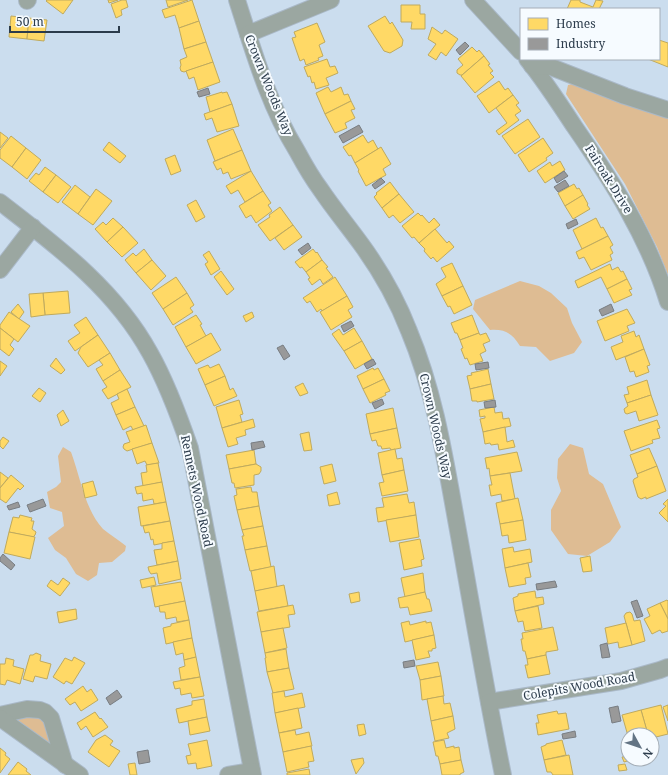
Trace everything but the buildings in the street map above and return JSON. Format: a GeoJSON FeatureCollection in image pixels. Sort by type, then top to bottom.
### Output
{"type":"FeatureCollection","features":[{"type":"Feature","properties":{"kind":"street","name":"Crown Woods Way"},"geometry":{"type":"LineString","coordinates":[[237,0],[275,107],[295,148],[320,189],[364,248],[379,272],[399,307],[423,367],[433,401],[444,452],[488,702],[503,775]]}},
{"type":"Feature","properties":{"kind":"street"},"geometry":{"type":"LineString","coordinates":[[248,34],[331,0]]}},
{"type":"Feature","properties":{"kind":"street"},"geometry":{"type":"LineString","coordinates":[[473,0],[520,51]]}},
{"type":"Feature","properties":{"kind":"street","name":"Fairoak Drive"},"geometry":{"type":"LineString","coordinates":[[530,63],[551,67],[625,96],[668,110]]}},
{"type":"Feature","properties":{"kind":"street","name":"Fairoak Drive"},"geometry":{"type":"LineString","coordinates":[[530,63],[603,167],[628,209],[660,276],[668,302]]}},
{"type":"Feature","properties":{"kind":"street","name":"Rennets Wood Road"},"geometry":{"type":"LineString","coordinates":[[0,202],[56,244],[110,297],[132,324],[150,353],[174,401],[190,448],[252,773]]}},
{"type":"Feature","properties":{"kind":"street"},"geometry":{"type":"LineString","coordinates":[[0,270],[33,227]]}},
{"type":"Feature","properties":{"kind":"street","name":"Colepits Wood Road"},"geometry":{"type":"LineString","coordinates":[[488,702],[621,681],[660,670],[668,666]]}},
{"type":"Feature","properties":{"kind":"street"},"geometry":{"type":"LineString","coordinates":[[0,716],[27,709],[45,712],[51,718],[65,764]]}},
{"type":"Feature","properties":{"kind":"street"},"geometry":{"type":"LineString","coordinates":[[0,716],[80,775]]}},
{"type":"Feature","properties":{"kind":"street"},"geometry":{"type":"LineString","coordinates":[[228,775],[252,773]]}},
{"type":"Feature","properties":{"kind":"shaded area"},"geometry":{"type":"Polygon","coordinates":[[[576,83],[668,113],[668,275],[657,247],[625,184],[566,94],[568,85],[576,83]]]}},
{"type":"Feature","properties":{"kind":"shaded area"},"geometry":{"type":"Polygon","coordinates":[[[520,281],[539,286],[551,293],[567,308],[572,323],[582,342],[574,353],[550,361],[536,347],[520,346],[508,333],[500,330],[490,330],[473,309],[475,300],[520,281]]]}},
{"type":"Feature","properties":{"kind":"shaded area"},"geometry":{"type":"Polygon","coordinates":[[[570,444],[583,448],[589,474],[603,484],[621,527],[610,542],[587,556],[568,554],[551,530],[551,510],[561,491],[557,478],[558,459],[570,444]]]}},
{"type":"Feature","properties":{"kind":"shaded area"},"geometry":{"type":"Polygon","coordinates":[[[63,447],[71,452],[87,503],[97,521],[103,529],[126,546],[125,551],[112,562],[99,563],[97,575],[88,581],[76,574],[66,558],[55,550],[48,538],[64,526],[62,512],[50,508],[47,492],[61,482],[58,456],[63,447]]]}},
{"type":"Feature","properties":{"kind":"shaded area"},"geometry":{"type":"Polygon","coordinates":[[[34,714],[46,720],[51,742],[48,744],[17,720],[18,717],[34,714]]]}}]}
